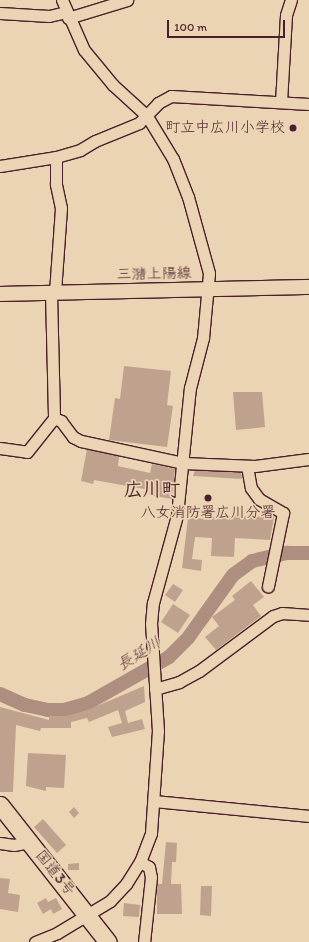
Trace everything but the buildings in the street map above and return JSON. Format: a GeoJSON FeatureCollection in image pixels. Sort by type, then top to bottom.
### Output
{"type":"FeatureCollection","features":[{"type":"Feature","properties":{"kind":"highway","name":"国道3号"},"geometry":{"type":"LineString","coordinates":[[0,805],[28,842],[88,914],[108,942]]}},
{"type":"Feature","properties":{"kind":"main road","name":"三潴上陽線"},"geometry":{"type":"LineString","coordinates":[[0,294],[309,287]]}},
{"type":"Feature","properties":{"kind":"street"},"geometry":{"type":"LineString","coordinates":[[35,942],[57,933],[110,901],[126,884],[140,862],[151,833],[158,731],[151,644],[153,603],[177,514],[190,388],[204,338],[209,273],[205,254],[188,197],[173,159],[147,116],[95,66],[84,50],[67,15],[62,0]]}},
{"type":"Feature","properties":{"kind":"street"},"geometry":{"type":"LineString","coordinates":[[0,13],[49,16],[67,15],[127,0]]}},
{"type":"Feature","properties":{"kind":"street"},"geometry":{"type":"LineString","coordinates":[[281,102],[286,15],[291,0]]}},
{"type":"Feature","properties":{"kind":"street"},"geometry":{"type":"LineString","coordinates":[[0,166],[56,157],[121,132],[147,116],[158,103],[171,96],[309,104]]}},
{"type":"Feature","properties":{"kind":"street"},"geometry":{"type":"LineString","coordinates":[[0,448],[27,452],[54,418],[53,292],[61,208],[56,184],[56,157]]}},
{"type":"Feature","properties":{"kind":"street"},"geometry":{"type":"LineString","coordinates":[[54,418],[61,421],[73,437],[81,441],[183,462],[246,466],[309,459]]}},
{"type":"Feature","properties":{"kind":"street"},"geometry":{"type":"LineString","coordinates":[[246,466],[251,488],[259,499],[283,513],[268,586]]}},
{"type":"Feature","properties":{"kind":"street"},"geometry":{"type":"LineString","coordinates":[[155,690],[179,682],[199,671],[273,616],[282,613],[309,615]]}},
{"type":"Feature","properties":{"kind":"street"},"geometry":{"type":"LineString","coordinates":[[154,801],[309,816]]}},
{"type":"Feature","properties":{"kind":"street"},"geometry":{"type":"LineString","coordinates":[[0,844],[14,845],[28,842]]}},
{"type":"Feature","properties":{"kind":"street"},"geometry":{"type":"LineString","coordinates":[[140,862],[149,867],[151,876],[144,942]]}},
{"type":"Feature","properties":{"kind":"waterway","name":"長延川"},"geometry":{"type":"LineString","coordinates":[[0,694],[25,705],[48,710],[64,710],[88,703],[169,657],[188,638],[233,575],[252,561],[288,553],[309,553]]}},
{"type":"Feature","properties":{"kind":"place","name":"町立中広川小学校"},"geometry":{"type":"Point","coordinates":[293,128]}},
{"type":"Feature","properties":{"kind":"place","name":"八女消防署広川分署"},"geometry":{"type":"Point","coordinates":[208,498]}},
{"type":"Feature","properties":{"kind":"district","name":"広川町"},"geometry":{"type":"Point","coordinates":[152,490]}}]}
